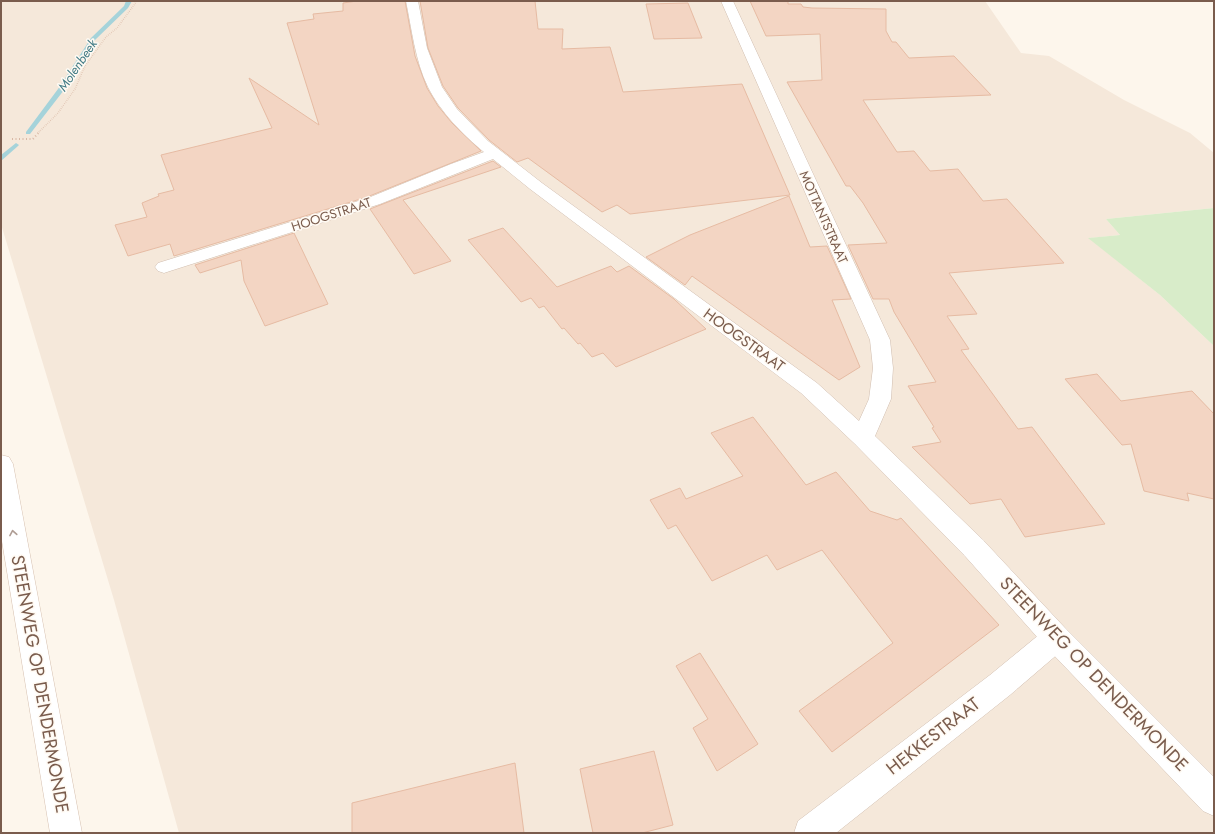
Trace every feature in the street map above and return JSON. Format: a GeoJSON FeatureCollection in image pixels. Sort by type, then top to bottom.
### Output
{"type":"FeatureCollection","features":[{"type":"Feature","properties":{"kind":"street","name":"HOOGSTRAAT"},"geometry":{"type":"LineString","coordinates":[[412,1],[421,48],[435,87],[452,112],[483,144],[536,186],[809,388],[863,438],[974,548]]}},
{"type":"Feature","properties":{"kind":"street","name":"MOTTANTSTRAAT"},"geometry":{"type":"LineString","coordinates":[[727,1],[880,340],[883,368],[880,399],[863,438]]}},
{"type":"Feature","properties":{"kind":"street","name":"HOOGSTRAAT"},"geometry":{"type":"LineString","coordinates":[[164,267],[374,201],[456,167],[495,154]]}},
{"type":"Feature","properties":{"kind":"street","name":"STEENWEG OP DENDERMONDE"},"geometry":{"type":"LineString","coordinates":[[1,464],[66,833]]}},
{"type":"Feature","properties":{"kind":"street","name":"STEENWEG OP DENDERMONDE"},"geometry":{"type":"LineString","coordinates":[[974,548],[1056,638],[1214,800]]}},
{"type":"Feature","properties":{"kind":"street","name":"HEKKESTRAAT"},"geometry":{"type":"LineString","coordinates":[[810,833],[1000,685],[1056,638]]}},
{"type":"Feature","properties":{"kind":"path"},"geometry":{"type":"LineString","coordinates":[[12,139],[33,140],[58,113],[75,89],[85,66],[106,37],[118,28],[137,1]]}},
{"type":"Feature","properties":{"kind":"shaded area"},"geometry":{"type":"Polygon","coordinates":[[[1,1],[985,1],[1021,53],[1049,56],[1124,100],[1190,133],[1214,153],[1214,208],[1106,219],[1120,235],[1089,238],[1160,295],[1214,346],[1214,833],[179,833],[114,600],[1,224],[1,1]]]}},
{"type":"Feature","properties":{"kind":"green space"},"geometry":{"type":"Polygon","coordinates":[[[1214,208],[1214,346],[1160,295],[1088,238],[1120,235],[1106,219],[1214,208]]]}},
{"type":"Feature","properties":{"kind":"building"},"geometry":{"type":"Polygon","coordinates":[[[357,1],[405,1],[415,56],[427,88],[438,106],[452,123],[481,151],[367,197],[174,256],[170,244],[128,256],[115,225],[147,217],[142,203],[159,196],[158,194],[174,190],[161,155],[272,128],[249,78],[319,125],[287,23],[314,19],[313,14],[343,11],[343,3],[357,1]]]}},
{"type":"Feature","properties":{"kind":"building"},"geometry":{"type":"Polygon","coordinates":[[[420,1],[535,1],[538,29],[563,29],[562,49],[610,47],[623,92],[742,84],[790,195],[630,214],[617,205],[602,212],[528,158],[517,162],[489,140],[458,108],[443,86],[428,48],[420,1]]]}},
{"type":"Feature","properties":{"kind":"building"},"geometry":{"type":"Polygon","coordinates":[[[750,1],[788,1],[788,4],[801,4],[803,7],[812,8],[886,9],[886,31],[892,42],[896,42],[909,58],[954,56],[991,95],[863,100],[897,152],[914,151],[930,171],[958,169],[983,201],[1007,199],[1064,263],[949,273],[977,314],[947,316],[969,349],[961,350],[1018,429],[1032,427],[1105,524],[1025,537],[1001,499],[970,504],[912,447],[941,442],[932,428],[934,427],[908,386],[936,382],[894,312],[889,299],[873,299],[848,245],[887,243],[863,203],[850,186],[846,186],[787,82],[822,80],[820,34],[766,36],[750,1]]]}},
{"type":"Feature","properties":{"kind":"building"},"geometry":{"type":"Polygon","coordinates":[[[688,3],[702,38],[654,39],[646,4],[688,3]]]}},
{"type":"Feature","properties":{"kind":"building"},"geometry":{"type":"Polygon","coordinates":[[[493,161],[501,167],[403,200],[451,261],[414,274],[370,209],[493,161]]]}},
{"type":"Feature","properties":{"kind":"building"},"geometry":{"type":"Polygon","coordinates":[[[789,196],[810,247],[827,246],[851,299],[832,300],[860,367],[839,380],[692,276],[685,285],[646,257],[690,235],[789,196]]]}},
{"type":"Feature","properties":{"kind":"building"},"geometry":{"type":"Polygon","coordinates":[[[503,228],[557,287],[611,266],[617,272],[629,266],[674,299],[706,329],[616,367],[603,353],[592,357],[564,328],[562,329],[544,306],[539,308],[531,298],[521,302],[468,240],[503,228]]]}},
{"type":"Feature","properties":{"kind":"building"},"geometry":{"type":"Polygon","coordinates":[[[294,233],[328,304],[265,326],[244,281],[241,260],[200,273],[195,265],[294,233]]]}},
{"type":"Feature","properties":{"kind":"building"},"geometry":{"type":"Polygon","coordinates":[[[1097,374],[1121,401],[1192,391],[1214,414],[1214,499],[1187,493],[1189,501],[1144,491],[1131,444],[1122,445],[1065,379],[1097,374]]]}},
{"type":"Feature","properties":{"kind":"building"},"geometry":{"type":"Polygon","coordinates":[[[753,417],[806,485],[836,472],[870,511],[897,520],[901,518],[999,625],[832,752],[799,711],[893,643],[822,550],[777,570],[767,555],[712,581],[676,525],[668,529],[650,500],[680,488],[686,499],[743,476],[711,433],[753,417]]]}},
{"type":"Feature","properties":{"kind":"building"},"geometry":{"type":"Polygon","coordinates":[[[700,653],[758,744],[717,771],[693,728],[708,719],[676,666],[700,653]]]}},
{"type":"Feature","properties":{"kind":"building"},"geometry":{"type":"Polygon","coordinates":[[[654,751],[673,825],[642,833],[593,833],[580,769],[654,751]]]}},
{"type":"Feature","properties":{"kind":"building"},"geometry":{"type":"Polygon","coordinates":[[[515,763],[524,833],[352,833],[352,803],[515,763]]]}},
{"type":"Feature","properties":{"kind":"waterway","name":"Molenbeek"},"geometry":{"type":"LineString","coordinates":[[28,133],[61,90],[93,39],[126,7],[129,1]]}},
{"type":"Feature","properties":{"kind":"waterway","name":"Molenbeek"},"geometry":{"type":"LineString","coordinates":[[1,159],[16,145]]}}]}
